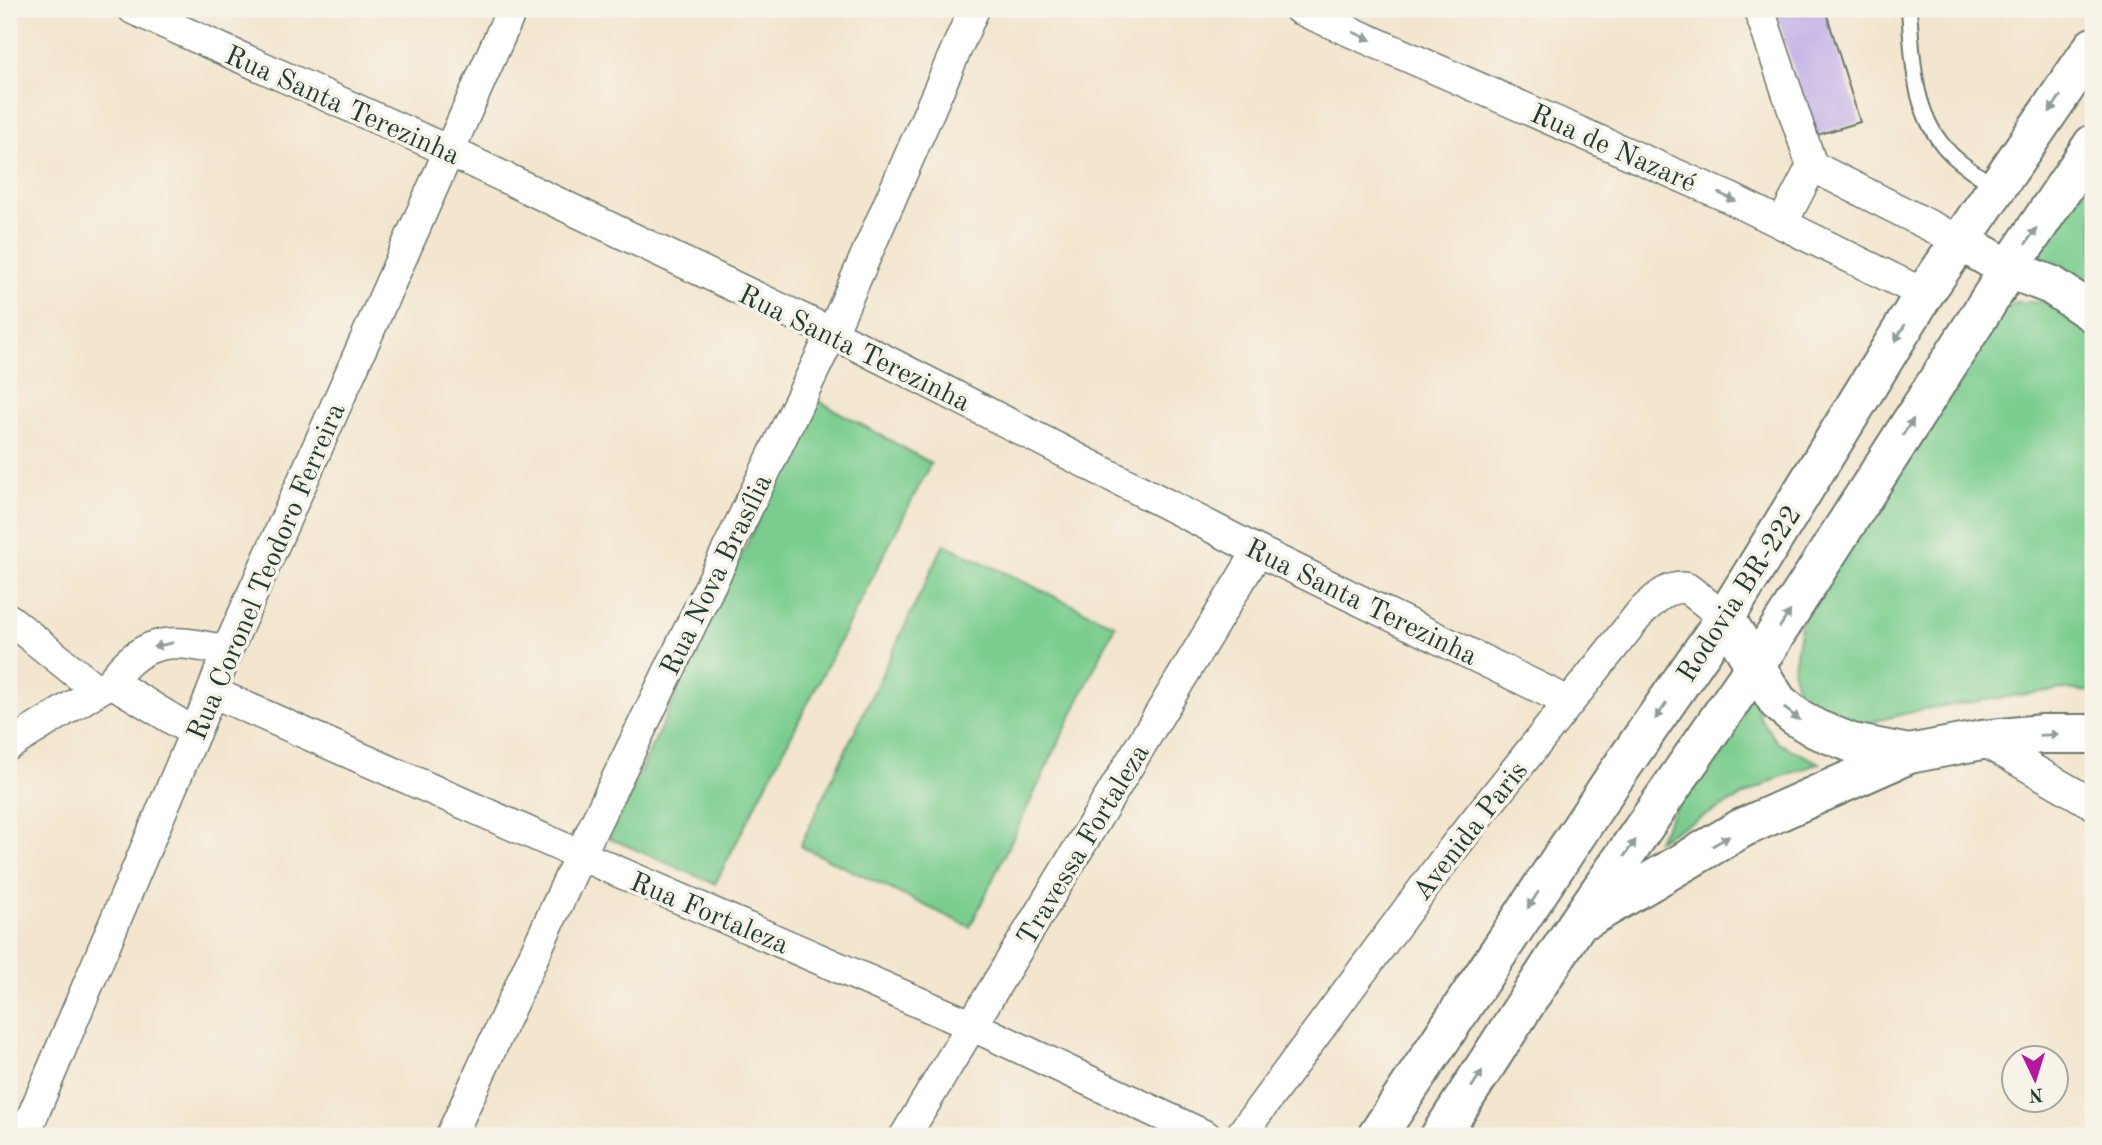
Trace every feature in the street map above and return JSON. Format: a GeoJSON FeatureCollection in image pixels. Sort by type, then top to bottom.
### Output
{"type":"FeatureCollection","features":[{"type":"Feature","properties":{"kind":"main road","name":"Rodovia BR-222"},"geometry":{"type":"LineString","coordinates":[[1377,1136],[1610,784],[1726,618],[1924,294],[2093,47]]}},
{"type":"Feature","properties":{"kind":"main road","name":"Rodovia BR-222"},"geometry":{"type":"LineString","coordinates":[[1440,1136],[1577,924],[1756,665],[2009,269],[2093,144]]}},
{"type":"Feature","properties":{"kind":"main road"},"geometry":{"type":"LineString","coordinates":[[1960,241],[2009,269],[2051,285],[2093,313]]}},
{"type":"Feature","properties":{"kind":"main road"},"geometry":{"type":"LineString","coordinates":[[1726,618],[1778,702],[1795,716],[1816,729],[1852,743],[1909,754]]}},
{"type":"Feature","properties":{"kind":"main road"},"geometry":{"type":"LineString","coordinates":[[1577,924],[1742,828],[1909,754],[1982,740],[2042,734],[2093,734]]}},
{"type":"Feature","properties":{"kind":"street","name":"Rua Santa Terezinha"},"geometry":{"type":"LineString","coordinates":[[133,9],[174,18],[832,333],[1258,551],[1569,702]]}},
{"type":"Feature","properties":{"kind":"street","name":"Rua Coronel Teodoro Ferreira"},"geometry":{"type":"LineString","coordinates":[[24,1136],[227,652],[512,9]]}},
{"type":"Feature","properties":{"kind":"street","name":"Rua Nova Brasília"},"geometry":{"type":"LineString","coordinates":[[452,1136],[580,855],[832,333],[974,9]]}},
{"type":"Feature","properties":{"kind":"street","name":"Rua de Nazaré"},"geometry":{"type":"LineString","coordinates":[[1299,9],[1730,198],[1924,294]]}},
{"type":"Feature","properties":{"kind":"street"},"geometry":{"type":"LineString","coordinates":[[1759,9],[1812,166],[1960,241]]}},
{"type":"Feature","properties":{"kind":"street"},"geometry":{"type":"LineString","coordinates":[[1782,225],[1812,166]]}},
{"type":"Feature","properties":{"kind":"street","name":"Travessa Fortaleza"},"geometry":{"type":"LineString","coordinates":[[905,1136],[1258,551]]}},
{"type":"Feature","properties":{"kind":"street","name":"Avenida Paris"},"geometry":{"type":"LineString","coordinates":[[1240,1136],[1451,850],[1641,612],[1669,589],[1687,588],[1726,618]]}},
{"type":"Feature","properties":{"kind":"street"},"geometry":{"type":"LineString","coordinates":[[9,619],[104,686],[195,733]]}},
{"type":"Feature","properties":{"kind":"street"},"geometry":{"type":"LineString","coordinates":[[9,746],[104,686],[135,656],[158,645],[174,642],[227,652]]}},
{"type":"Feature","properties":{"kind":"street","name":"Rua Fortaleza"},"geometry":{"type":"LineString","coordinates":[[212,692],[973,1026],[1206,1136]]}},
{"type":"Feature","properties":{"kind":"street"},"geometry":{"type":"LineString","coordinates":[[1982,740],[2093,804]]}},
{"type":"Feature","properties":{"kind":"lane"},"geometry":{"type":"LineString","coordinates":[[1909,9],[1914,76],[1926,121],[1949,152],[1997,188]]}},
{"type":"Feature","properties":{"kind":"green space"},"geometry":{"type":"Polygon","coordinates":[[[2093,177],[2093,283],[2034,255],[2093,177]]]}},
{"type":"Feature","properties":{"kind":"green space"},"geometry":{"type":"Polygon","coordinates":[[[2015,302],[2059,302],[2093,323],[2093,692],[2061,689],[1924,709],[1863,724],[1824,716],[1800,699],[1793,672],[1802,619],[1995,314],[2015,302]]]}},
{"type":"Feature","properties":{"kind":"green space"},"geometry":{"type":"Polygon","coordinates":[[[815,399],[931,463],[715,884],[609,838],[815,399]]]}},
{"type":"Feature","properties":{"kind":"green space"},"geometry":{"type":"Polygon","coordinates":[[[944,544],[1115,625],[970,927],[800,846],[944,544]]]}},
{"type":"Feature","properties":{"kind":"green space"},"geometry":{"type":"Polygon","coordinates":[[[1750,683],[1760,718],[1778,743],[1820,763],[1780,777],[1657,840],[1750,683]]]}},
{"type":"Feature","properties":{"kind":"building"},"geometry":{"type":"Polygon","coordinates":[[[1775,9],[1825,9],[1860,122],[1814,136],[1775,9]]]}}]}
